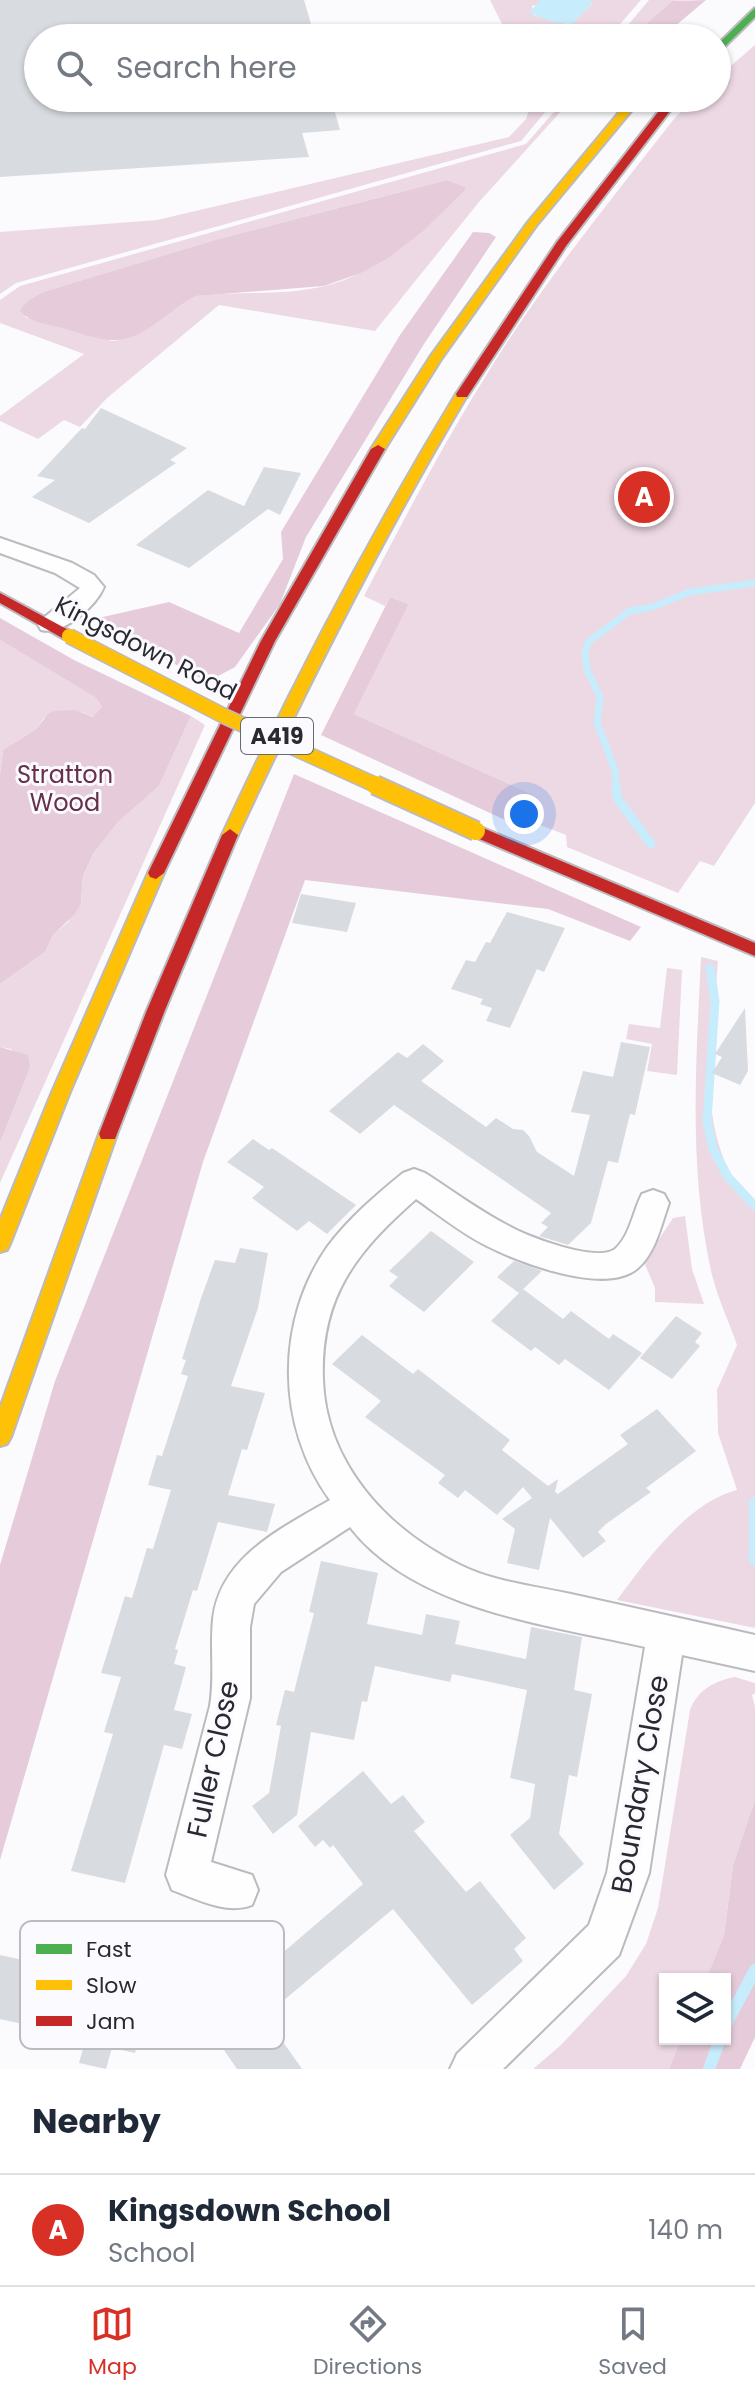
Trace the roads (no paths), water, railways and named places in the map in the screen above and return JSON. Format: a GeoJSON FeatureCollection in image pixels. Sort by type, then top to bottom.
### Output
{"type":"FeatureCollection","features":[{"type":"Feature","properties":{"kind":"main road"},"geometry":{"type":"LineString","coordinates":[[731,36],[755,11]]}},
{"type":"Feature","properties":{"kind":"main road","name":"A419"},"geometry":{"type":"LineString","coordinates":[[0,1244],[68,1071],[208,761],[321,545],[400,412],[506,258],[626,112]]}},
{"type":"Feature","properties":{"kind":"main road","name":"A419"},"geometry":{"type":"LineString","coordinates":[[0,1437],[80,1206],[174,966],[256,779],[358,573],[405,486],[507,322],[600,192],[664,112]]}},
{"type":"Feature","properties":{"kind":"main road","name":"Kingsdown Road"},"geometry":{"type":"LineString","coordinates":[[0,597],[226,717],[476,831],[755,950]]}},
{"type":"Feature","properties":{"kind":"street"},"geometry":{"type":"LineString","coordinates":[[0,545],[90,583],[92,587],[88,596],[60,630]]}},
{"type":"Feature","properties":{"kind":"street"},"geometry":{"type":"LineString","coordinates":[[653,1203],[639,1243],[632,1252],[624,1261],[601,1268],[577,1265],[499,1237],[414,1182],[367,1224],[337,1260],[312,1314],[305,1346],[307,1415],[319,1449],[354,1505],[390,1542],[445,1577],[477,1589],[755,1653]]}},
{"type":"Feature","properties":{"kind":"street","name":"Fuller Close"},"geometry":{"type":"LineString","coordinates":[[237,1890],[187,1875],[216,1774],[230,1702],[233,1671],[229,1638],[233,1608],[243,1587],[257,1569],[354,1505]]}},
{"type":"Feature","properties":{"kind":"street","name":"Boundary Close"},"geometry":{"type":"LineString","coordinates":[[472,2069],[604,1940],[628,1873],[666,1633]]}},
{"type":"Feature","properties":{"kind":"water"},"geometry":{"type":"Polygon","coordinates":[[[540,0],[590,0],[592,4],[572,24],[553,22],[529,13],[540,0]]]}},
{"type":"Feature","properties":{"kind":"waterway"},"geometry":{"type":"LineString","coordinates":[[616,787],[615,770],[597,723],[600,697],[587,670],[585,653],[588,642],[630,611],[652,607],[690,592],[755,583]]}},
{"type":"Feature","properties":{"kind":"waterway"},"geometry":{"type":"LineString","coordinates":[[616,785],[617,798],[651,844]]}},
{"type":"Feature","properties":{"kind":"waterway"},"geometry":{"type":"LineString","coordinates":[[710,968],[715,1001],[707,1121],[713,1149],[728,1177],[755,1206]]}},
{"type":"Feature","properties":{"kind":"waterway"},"geometry":{"type":"LineString","coordinates":[[755,1503],[755,1560]]}},
{"type":"Feature","properties":{"kind":"waterway"},"geometry":{"type":"LineString","coordinates":[[731,2015],[755,1970]]}},
{"type":"Feature","properties":{"kind":"waterway"},"geometry":{"type":"LineString","coordinates":[[709,2069],[718,2045]]}},
{"type":"Feature","properties":{"kind":"place","name":"Kingsdown School"},"geometry":{"type":"Point","coordinates":[644,497]}},
{"type":"Feature","properties":{"kind":"park label","name":"Stratton Wood"},"geometry":{"type":"Point","coordinates":[65,788]}}]}
